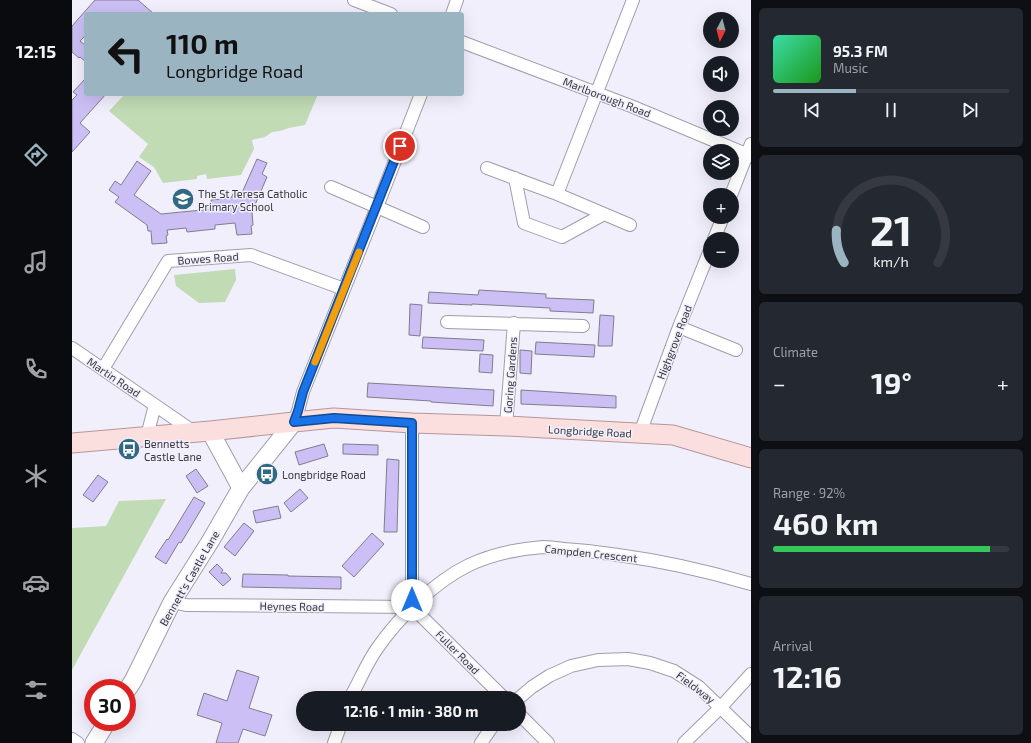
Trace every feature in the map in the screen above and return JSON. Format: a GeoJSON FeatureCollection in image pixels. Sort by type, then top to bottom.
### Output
{"type":"FeatureCollection","features":[{"type":"Feature","properties":{"kind":"main road","name":"Longbridge Road"},"geometry":{"type":"LineString","coordinates":[[72,443],[202,432],[334,418],[673,435],[751,458]]}},
{"type":"Feature","properties":{"kind":"main road","name":"Bennett's Castle Lane"},"geometry":{"type":"LineString","coordinates":[[134,679],[172,602],[211,540],[241,488],[294,422]]}},
{"type":"Feature","properties":{"kind":"main road"},"geometry":{"type":"LineString","coordinates":[[202,432],[241,488]]}},
{"type":"Feature","properties":{"kind":"main road"},"geometry":{"type":"LineString","coordinates":[[94,743],[101,731]]}},
{"type":"Feature","properties":{"kind":"street"},"geometry":{"type":"LineString","coordinates":[[354,0],[386,12]]}},
{"type":"Feature","properties":{"kind":"street"},"geometry":{"type":"LineString","coordinates":[[453,12],[457,0]]}},
{"type":"Feature","properties":{"kind":"street"},"geometry":{"type":"LineString","coordinates":[[557,194],[633,0]]}},
{"type":"Feature","properties":{"kind":"street","name":"Marlborough Road"},"geometry":{"type":"LineString","coordinates":[[464,43],[750,151]]}},
{"type":"Feature","properties":{"kind":"street"},"geometry":{"type":"LineString","coordinates":[[294,422],[303,392],[377,207],[419,96]]}},
{"type":"Feature","properties":{"kind":"street"},"geometry":{"type":"LineString","coordinates":[[734,188],[750,151]]}},
{"type":"Feature","properties":{"kind":"street"},"geometry":{"type":"LineString","coordinates":[[487,168],[557,194],[630,225]]}},
{"type":"Feature","properties":{"kind":"street"},"geometry":{"type":"LineString","coordinates":[[515,178],[524,223],[562,237],[604,214]]}},
{"type":"Feature","properties":{"kind":"street"},"geometry":{"type":"LineString","coordinates":[[331,187],[423,227]]}},
{"type":"Feature","properties":{"kind":"street","name":"Bowes Road"},"geometry":{"type":"LineString","coordinates":[[103,369],[168,261],[250,255],[344,289]]}},
{"type":"Feature","properties":{"kind":"street","name":"Highgrove Road"},"geometry":{"type":"LineString","coordinates":[[640,433],[703,268]]}},
{"type":"Feature","properties":{"kind":"street","name":"Goring Gardens"},"geometry":{"type":"LineString","coordinates":[[447,322],[582,326]]}},
{"type":"Feature","properties":{"kind":"street","name":"Goring Gardens"},"geometry":{"type":"LineString","coordinates":[[506,426],[514,323]]}},
{"type":"Feature","properties":{"kind":"street"},"geometry":{"type":"LineString","coordinates":[[680,327],[736,350]]}},
{"type":"Feature","properties":{"kind":"street","name":"Martin Road"},"geometry":{"type":"LineString","coordinates":[[72,348],[155,405],[202,432]]}},
{"type":"Feature","properties":{"kind":"street"},"geometry":{"type":"LineString","coordinates":[[147,436],[155,405]]}},
{"type":"Feature","properties":{"kind":"street"},"geometry":{"type":"LineString","coordinates":[[412,423],[412,607]]}},
{"type":"Feature","properties":{"kind":"street","name":"Campden Crescent"},"geometry":{"type":"LineString","coordinates":[[354,691],[376,651],[397,623],[424,595],[469,565],[493,556],[516,550],[544,547],[589,551],[643,558],[717,574],[751,584]]}},
{"type":"Feature","properties":{"kind":"street","name":"Heynes Road"},"geometry":{"type":"LineString","coordinates":[[172,602],[186,605],[412,607]]}},
{"type":"Feature","properties":{"kind":"street","name":"Fuller Road"},"geometry":{"type":"LineString","coordinates":[[412,607],[497,691]]}},
{"type":"Feature","properties":{"kind":"street","name":"Fieldway"},"geometry":{"type":"LineString","coordinates":[[526,692],[550,676],[571,666],[598,660],[628,659],[650,663],[674,671],[699,687],[751,737]]}},
{"type":"Feature","properties":{"kind":"street"},"geometry":{"type":"LineString","coordinates":[[684,743],[721,707],[751,674]]}},
{"type":"Feature","properties":{"kind":"street"},"geometry":{"type":"LineString","coordinates":[[526,721],[548,743]]}},
{"type":"Feature","properties":{"kind":"street"},"geometry":{"type":"LineString","coordinates":[[334,743],[338,731]]}},
{"type":"Feature","properties":{"kind":"street"},"geometry":{"type":"LineString","coordinates":[[481,743],[489,731]]}},
{"type":"Feature","properties":{"kind":"street"},"geometry":{"type":"LineString","coordinates":[[72,739],[78,743]]}},
{"type":"Feature","properties":{"kind":"green space"},"geometry":{"type":"Polygon","coordinates":[[[123,96],[317,96],[305,125],[272,132],[265,137],[252,140],[254,149],[241,175],[207,179],[206,174],[197,176],[197,179],[163,183],[154,167],[139,157],[148,144],[109,111],[123,96]]]}},
{"type":"Feature","properties":{"kind":"green space"},"geometry":{"type":"Polygon","coordinates":[[[235,269],[236,280],[225,302],[199,303],[176,286],[174,275],[235,269]]]}},
{"type":"Feature","properties":{"kind":"green space"},"geometry":{"type":"Polygon","coordinates":[[[166,499],[72,670],[72,528],[106,526],[119,501],[166,499]]]}},
{"type":"Feature","properties":{"kind":"building"},"geometry":{"type":"Polygon","coordinates":[[[95,0],[138,0],[152,12],[84,12],[95,0]]]}},
{"type":"Feature","properties":{"kind":"building"},"geometry":{"type":"Polygon","coordinates":[[[84,12],[84,37],[80,41],[84,44],[84,60],[72,52],[72,26],[84,12]]]}},
{"type":"Feature","properties":{"kind":"building"},"geometry":{"type":"Polygon","coordinates":[[[84,80],[84,96],[104,96],[80,123],[90,132],[72,152],[72,100],[77,95],[73,92],[84,80]]]}},
{"type":"Feature","properties":{"kind":"building"},"geometry":{"type":"Polygon","coordinates":[[[257,159],[267,163],[262,174],[267,177],[252,212],[252,234],[237,235],[235,223],[215,225],[215,229],[187,232],[186,228],[167,230],[167,243],[152,244],[151,231],[148,231],[147,225],[115,202],[119,197],[109,190],[115,181],[121,185],[137,161],[151,171],[134,195],[161,214],[212,209],[211,200],[231,198],[234,192],[241,195],[257,159]]]}},
{"type":"Feature","properties":{"kind":"building"},"geometry":{"type":"Polygon","coordinates":[[[479,290],[546,294],[546,298],[594,300],[593,313],[550,311],[550,308],[428,303],[429,292],[478,295],[479,290]]]}},
{"type":"Feature","properties":{"kind":"building"},"geometry":{"type":"Polygon","coordinates":[[[410,304],[422,305],[420,336],[409,335],[410,304]]]}},
{"type":"Feature","properties":{"kind":"building"},"geometry":{"type":"Polygon","coordinates":[[[600,315],[614,316],[612,346],[598,346],[600,315]]]}},
{"type":"Feature","properties":{"kind":"building"},"geometry":{"type":"Polygon","coordinates":[[[423,337],[484,340],[483,351],[422,348],[423,337]]]}},
{"type":"Feature","properties":{"kind":"building"},"geometry":{"type":"Polygon","coordinates":[[[536,342],[595,345],[594,357],[535,354],[536,342]]]}},
{"type":"Feature","properties":{"kind":"building"},"geometry":{"type":"Polygon","coordinates":[[[520,350],[532,351],[531,374],[520,373],[520,350]]]}},
{"type":"Feature","properties":{"kind":"building"},"geometry":{"type":"Polygon","coordinates":[[[480,354],[493,355],[492,373],[479,372],[480,354]]]}},
{"type":"Feature","properties":{"kind":"building"},"geometry":{"type":"Polygon","coordinates":[[[368,383],[494,390],[493,406],[367,397],[368,383]]]}},
{"type":"Feature","properties":{"kind":"building"},"geometry":{"type":"Polygon","coordinates":[[[521,390],[616,396],[616,408],[521,404],[521,390]]]}},
{"type":"Feature","properties":{"kind":"building"},"geometry":{"type":"Polygon","coordinates":[[[324,444],[328,456],[299,465],[295,452],[324,444]]]}},
{"type":"Feature","properties":{"kind":"building"},"geometry":{"type":"Polygon","coordinates":[[[343,444],[378,445],[378,455],[343,454],[343,444]]]}},
{"type":"Feature","properties":{"kind":"building"},"geometry":{"type":"Polygon","coordinates":[[[387,459],[399,460],[397,532],[384,532],[387,459]]]}},
{"type":"Feature","properties":{"kind":"building"},"geometry":{"type":"Polygon","coordinates":[[[196,469],[208,486],[197,493],[186,476],[196,469]]]}},
{"type":"Feature","properties":{"kind":"building"},"geometry":{"type":"Polygon","coordinates":[[[98,475],[108,482],[93,502],[83,495],[98,475]]]}},
{"type":"Feature","properties":{"kind":"building"},"geometry":{"type":"Polygon","coordinates":[[[300,489],[308,498],[291,512],[284,503],[300,489]]]}},
{"type":"Feature","properties":{"kind":"building"},"geometry":{"type":"Polygon","coordinates":[[[194,497],[205,503],[181,543],[179,542],[166,564],[155,557],[167,539],[168,540],[194,497]]]}},
{"type":"Feature","properties":{"kind":"building"},"geometry":{"type":"Polygon","coordinates":[[[278,506],[281,518],[256,523],[253,511],[278,506]]]}},
{"type":"Feature","properties":{"kind":"building"},"geometry":{"type":"Polygon","coordinates":[[[244,523],[254,531],[235,556],[224,547],[244,523]]]}},
{"type":"Feature","properties":{"kind":"building"},"geometry":{"type":"Polygon","coordinates":[[[372,533],[384,544],[354,577],[342,566],[372,533]]]}},
{"type":"Feature","properties":{"kind":"building"},"geometry":{"type":"Polygon","coordinates":[[[217,564],[223,570],[221,573],[226,573],[231,579],[223,586],[209,572],[217,564]]]}},
{"type":"Feature","properties":{"kind":"building"},"geometry":{"type":"Polygon","coordinates":[[[243,574],[341,577],[341,589],[242,587],[243,574]]]}},
{"type":"Feature","properties":{"kind":"building"},"geometry":{"type":"Polygon","coordinates":[[[237,670],[259,677],[249,708],[272,715],[265,736],[243,729],[238,743],[216,743],[222,723],[197,715],[204,693],[227,701],[237,670]]]}},
{"type":"Feature","properties":{"kind":"slow traffic"},"geometry":{"type":"LineString","coordinates":[[315,362],[359,252]]}},
{"type":"Feature","properties":{"kind":"place","name":"The St Teresa Catholic Primary School"},"geometry":{"type":"Point","coordinates":[183,199]}},
{"type":"Feature","properties":{"kind":"place","name":"Bennetts Castle Lane"},"geometry":{"type":"Point","coordinates":[129,449]}},
{"type":"Feature","properties":{"kind":"place","name":"Longbridge Road"},"geometry":{"type":"Point","coordinates":[267,474]}},
{"type":"Feature","properties":{"kind":"route"},"geometry":{"type":"LineString","coordinates":[[400,146],[303,392],[294,422],[334,418],[412,423],[412,600]]}}]}
